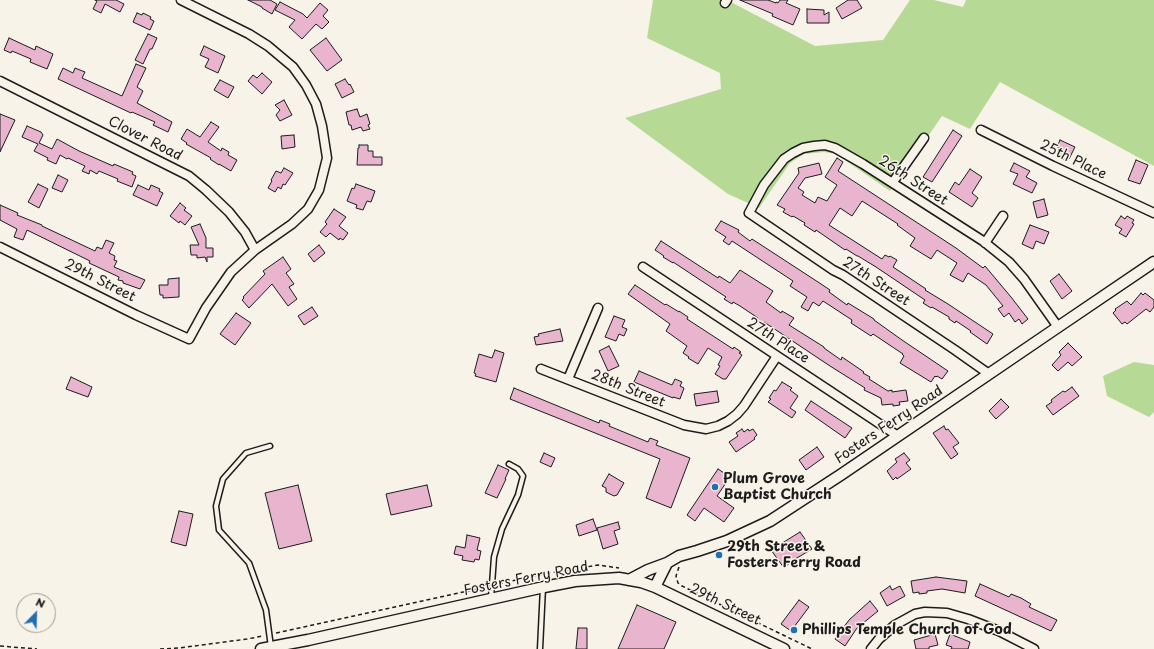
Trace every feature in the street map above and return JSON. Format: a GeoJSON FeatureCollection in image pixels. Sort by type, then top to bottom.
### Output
{"type":"FeatureCollection","features":[{"type":"Feature","properties":{"kind":"street"},"geometry":{"type":"LineString","coordinates":[[181,0],[249,34],[268,46],[293,67],[306,85],[316,104],[322,126],[327,158],[319,190],[314,200],[300,216],[255,250]]}},
{"type":"Feature","properties":{"kind":"street","name":"Clover Road"},"geometry":{"type":"LineString","coordinates":[[0,81],[189,176],[229,212],[245,232],[255,250]]}},
{"type":"Feature","properties":{"kind":"street","name":"25th Place"},"geometry":{"type":"LineString","coordinates":[[981,130],[1053,166],[1154,213]]}},
{"type":"Feature","properties":{"kind":"street"},"geometry":{"type":"LineString","coordinates":[[893,182],[924,138]]}},
{"type":"Feature","properties":{"kind":"street","name":"26th Street"},"geometry":{"type":"LineString","coordinates":[[749,213],[764,186],[784,159],[803,148],[825,145],[845,153],[893,182],[985,243],[1009,262],[1024,278],[1058,327]]}},
{"type":"Feature","properties":{"kind":"street","name":"27th Street"},"geometry":{"type":"LineString","coordinates":[[749,213],[989,374]]}},
{"type":"Feature","properties":{"kind":"street"},"geometry":{"type":"LineString","coordinates":[[985,243],[1003,216]]}},
{"type":"Feature","properties":{"kind":"street","name":"29th Street"},"geometry":{"type":"LineString","coordinates":[[0,247],[136,315],[189,339],[206,308],[225,281],[238,265],[255,250]]}},
{"type":"Feature","properties":{"kind":"street","name":"Fosters Ferry Road"},"geometry":{"type":"LineString","coordinates":[[629,580],[679,556],[727,540],[770,521],[1154,262]]}},
{"type":"Feature","properties":{"kind":"street","name":"27th Place"},"geometry":{"type":"LineString","coordinates":[[643,268],[898,436]]}},
{"type":"Feature","properties":{"kind":"street"},"geometry":{"type":"LineString","coordinates":[[568,379],[598,308]]}},
{"type":"Feature","properties":{"kind":"street","name":"28th Street"},"geometry":{"type":"LineString","coordinates":[[541,369],[684,425],[706,429],[718,426],[737,414],[752,395],[778,356]]}},
{"type":"Feature","properties":{"kind":"street"},"geometry":{"type":"LineString","coordinates":[[655,587],[667,563]]}},
{"type":"Feature","properties":{"kind":"street","name":"Fosters Ferry Road"},"geometry":{"type":"LineString","coordinates":[[266,648],[575,581],[619,578],[655,587]]}},
{"type":"Feature","properties":{"kind":"street","name":"29th Street"},"geometry":{"type":"LineString","coordinates":[[655,587],[768,646],[784,649]]}},
{"type":"Feature","properties":{"kind":"street"},"geometry":{"type":"LineString","coordinates":[[871,649],[887,632],[905,618],[925,612],[947,613],[968,619],[992,628],[1034,649]]}},
{"type":"Feature","properties":{"kind":"lane"},"geometry":{"type":"LineString","coordinates":[[266,648],[269,634],[266,610],[249,563],[219,530],[216,506],[223,479],[246,453],[270,446]]}},
{"type":"Feature","properties":{"kind":"lane"},"geometry":{"type":"LineString","coordinates":[[491,599],[494,557],[502,530],[518,494],[523,476],[518,468],[509,464]]}},
{"type":"Feature","properties":{"kind":"lane"},"geometry":{"type":"LineString","coordinates":[[540,649],[544,587]]}},
{"type":"Feature","properties":{"kind":"path"},"geometry":{"type":"LineString","coordinates":[[160,649],[240,640],[538,575],[592,566],[622,568]]}},
{"type":"Feature","properties":{"kind":"path"},"geometry":{"type":"LineString","coordinates":[[682,566],[679,568],[676,576],[678,583],[682,586],[812,649]]}},
{"type":"Feature","properties":{"kind":"path"},"geometry":{"type":"LineString","coordinates":[[0,646],[37,649]]}},
{"type":"Feature","properties":{"kind":"green space"},"geometry":{"type":"Polygon","coordinates":[[[653,0],[727,0],[815,46],[883,40],[910,0],[934,0],[963,7],[966,0],[1154,0],[1154,166],[1000,82],[970,129],[942,116],[890,191],[836,154],[824,152],[804,154],[790,163],[759,208],[728,194],[625,118],[721,89],[720,73],[647,38],[653,0]]]}},
{"type":"Feature","properties":{"kind":"green space"},"geometry":{"type":"Polygon","coordinates":[[[1134,362],[1154,365],[1154,412],[1149,417],[1107,396],[1103,376],[1134,362]]]}},
{"type":"Feature","properties":{"kind":"building"},"geometry":{"type":"Polygon","coordinates":[[[95,0],[116,0],[124,4],[120,12],[105,4],[101,13],[93,9],[97,1],[95,0]]]}},
{"type":"Feature","properties":{"kind":"building"},"geometry":{"type":"Polygon","coordinates":[[[248,0],[270,0],[277,4],[272,14],[248,0]]]}},
{"type":"Feature","properties":{"kind":"building"},"geometry":{"type":"Polygon","coordinates":[[[740,0],[768,0],[778,3],[780,0],[788,0],[786,3],[800,9],[793,25],[772,16],[773,14],[740,0]]]}},
{"type":"Feature","properties":{"kind":"building"},"geometry":{"type":"Polygon","coordinates":[[[848,0],[857,0],[862,8],[842,19],[836,8],[848,0]]]}},
{"type":"Feature","properties":{"kind":"building"},"geometry":{"type":"Polygon","coordinates":[[[280,2],[303,14],[307,18],[320,3],[328,10],[323,16],[329,22],[322,29],[316,24],[302,39],[289,27],[295,20],[275,10],[280,2]]]}},
{"type":"Feature","properties":{"kind":"building"},"geometry":{"type":"Polygon","coordinates":[[[807,9],[824,10],[824,15],[829,12],[829,23],[807,23],[807,9]]]}},
{"type":"Feature","properties":{"kind":"building"},"geometry":{"type":"Polygon","coordinates":[[[137,13],[142,15],[143,13],[151,17],[150,19],[154,21],[150,30],[133,22],[137,13]]]}},
{"type":"Feature","properties":{"kind":"building"},"geometry":{"type":"Polygon","coordinates":[[[148,34],[157,38],[143,64],[135,60],[148,34]]]}},
{"type":"Feature","properties":{"kind":"building"},"geometry":{"type":"Polygon","coordinates":[[[9,38],[35,50],[36,46],[53,54],[47,69],[30,62],[31,59],[12,51],[11,53],[4,50],[9,38]]]}},
{"type":"Feature","properties":{"kind":"building"},"geometry":{"type":"Polygon","coordinates":[[[326,38],[342,60],[327,71],[310,50],[326,38]]]}},
{"type":"Feature","properties":{"kind":"building"},"geometry":{"type":"Polygon","coordinates":[[[204,46],[225,56],[218,73],[205,67],[209,59],[200,55],[204,46]]]}},
{"type":"Feature","properties":{"kind":"building"},"geometry":{"type":"Polygon","coordinates":[[[136,64],[146,68],[137,87],[143,91],[137,103],[172,122],[168,132],[153,125],[155,122],[132,112],[131,113],[58,79],[63,68],[73,73],[75,68],[85,72],[82,78],[122,96],[136,64]]]}},
{"type":"Feature","properties":{"kind":"building"},"geometry":{"type":"Polygon","coordinates":[[[262,73],[272,82],[262,94],[248,81],[253,75],[257,78],[262,73]]]}},
{"type":"Feature","properties":{"kind":"building"},"geometry":{"type":"Polygon","coordinates":[[[345,79],[349,85],[350,84],[354,92],[342,98],[335,84],[345,79]]]}},
{"type":"Feature","properties":{"kind":"building"},"geometry":{"type":"Polygon","coordinates":[[[220,80],[234,87],[228,98],[214,90],[220,80]]]}},
{"type":"Feature","properties":{"kind":"building"},"geometry":{"type":"Polygon","coordinates":[[[284,100],[292,115],[280,121],[276,115],[280,110],[275,105],[284,100]]]}},
{"type":"Feature","properties":{"kind":"building"},"geometry":{"type":"Polygon","coordinates":[[[357,109],[360,117],[367,114],[370,129],[363,131],[361,127],[352,130],[351,125],[349,125],[346,112],[357,109]]]}},
{"type":"Feature","properties":{"kind":"building"},"geometry":{"type":"Polygon","coordinates":[[[0,114],[15,120],[0,152],[0,114]]]}},
{"type":"Feature","properties":{"kind":"building"},"geometry":{"type":"Polygon","coordinates":[[[211,122],[219,127],[208,142],[221,151],[222,148],[229,152],[228,155],[237,160],[231,171],[186,144],[187,143],[181,139],[187,129],[200,137],[211,122]]]}},
{"type":"Feature","properties":{"kind":"building"},"geometry":{"type":"Polygon","coordinates":[[[27,126],[41,132],[43,135],[39,143],[52,149],[57,139],[79,151],[113,166],[114,164],[133,172],[132,174],[136,176],[132,187],[99,171],[97,174],[90,170],[89,174],[82,171],[85,166],[60,155],[56,164],[47,160],[48,158],[34,151],[38,144],[22,137],[27,126]]]}},
{"type":"Feature","properties":{"kind":"building"},"geometry":{"type":"Polygon","coordinates":[[[953,130],[962,136],[932,182],[923,177],[953,130]]]}},
{"type":"Feature","properties":{"kind":"building"},"geometry":{"type":"Polygon","coordinates":[[[294,135],[295,147],[282,149],[281,136],[294,135]]]}},
{"type":"Feature","properties":{"kind":"building"},"geometry":{"type":"Polygon","coordinates":[[[1060,140],[1075,147],[1069,159],[1067,158],[1066,161],[1059,157],[1060,155],[1057,153],[1060,148],[1057,147],[1060,140]]]}},
{"type":"Feature","properties":{"kind":"building"},"geometry":{"type":"Polygon","coordinates":[[[359,145],[368,145],[368,151],[373,151],[373,157],[382,157],[382,165],[357,165],[359,145]]]}},
{"type":"Feature","properties":{"kind":"building"},"geometry":{"type":"Polygon","coordinates":[[[837,158],[843,162],[838,171],[956,248],[983,268],[985,266],[1028,319],[1022,324],[1019,319],[1015,322],[1009,313],[1004,317],[998,309],[1003,306],[986,285],[968,273],[963,282],[950,275],[957,263],[937,250],[931,259],[910,246],[915,238],[897,225],[898,224],[862,201],[852,216],[840,208],[829,225],[882,259],[885,255],[897,260],[893,267],[926,289],[925,290],[993,334],[987,344],[956,321],[955,323],[949,319],[949,317],[923,303],[925,300],[876,267],[846,249],[845,250],[816,230],[815,232],[804,225],[805,223],[783,212],[785,209],[777,205],[799,173],[798,168],[819,163],[822,174],[805,178],[798,188],[804,192],[802,195],[815,203],[818,197],[827,201],[837,185],[825,177],[837,158]]]}},
{"type":"Feature","properties":{"kind":"building"},"geometry":{"type":"Polygon","coordinates":[[[1136,160],[1148,165],[1140,184],[1128,180],[1136,160]]]}},
{"type":"Feature","properties":{"kind":"building"},"geometry":{"type":"Polygon","coordinates":[[[1014,163],[1030,171],[1026,177],[1037,183],[1032,193],[1013,184],[1018,174],[1010,171],[1014,163]]]}},
{"type":"Feature","properties":{"kind":"building"},"geometry":{"type":"Polygon","coordinates":[[[284,168],[293,173],[285,185],[283,184],[281,189],[278,187],[275,192],[268,188],[272,181],[271,180],[276,171],[281,173],[284,168]]]}},
{"type":"Feature","properties":{"kind":"building"},"geometry":{"type":"Polygon","coordinates":[[[970,169],[982,177],[972,193],[978,198],[972,207],[949,192],[955,182],[959,185],[970,169]]]}},
{"type":"Feature","properties":{"kind":"building"},"geometry":{"type":"Polygon","coordinates":[[[58,175],[68,180],[62,192],[52,188],[58,175]]]}},
{"type":"Feature","properties":{"kind":"building"},"geometry":{"type":"Polygon","coordinates":[[[38,184],[48,189],[39,208],[28,202],[38,184]]]}},
{"type":"Feature","properties":{"kind":"building"},"geometry":{"type":"Polygon","coordinates":[[[356,184],[375,191],[371,202],[367,201],[363,210],[356,208],[357,205],[347,201],[352,188],[354,189],[356,184]]]}},
{"type":"Feature","properties":{"kind":"building"},"geometry":{"type":"Polygon","coordinates":[[[138,185],[149,190],[151,185],[160,189],[159,191],[163,193],[157,206],[133,195],[138,185]]]}},
{"type":"Feature","properties":{"kind":"building"},"geometry":{"type":"Polygon","coordinates":[[[1044,199],[1048,215],[1037,218],[1033,202],[1044,199]]]}},
{"type":"Feature","properties":{"kind":"building"},"geometry":{"type":"Polygon","coordinates":[[[180,203],[186,208],[184,210],[192,216],[185,225],[180,221],[179,223],[170,216],[180,203]]]}},
{"type":"Feature","properties":{"kind":"building"},"geometry":{"type":"Polygon","coordinates":[[[0,205],[18,213],[17,215],[42,225],[95,251],[97,247],[102,249],[106,240],[114,243],[109,253],[115,256],[114,260],[117,261],[114,267],[145,280],[140,289],[123,283],[123,281],[118,280],[119,277],[27,230],[23,240],[14,237],[17,229],[0,220],[0,205]]]}},
{"type":"Feature","properties":{"kind":"building"},"geometry":{"type":"Polygon","coordinates":[[[334,209],[346,217],[339,226],[348,233],[343,240],[340,238],[339,240],[330,233],[326,237],[320,232],[327,224],[325,222],[334,209]]]}},
{"type":"Feature","properties":{"kind":"building"},"geometry":{"type":"Polygon","coordinates":[[[1121,216],[1125,219],[1127,216],[1134,220],[1132,223],[1134,224],[1126,237],[1119,233],[1122,229],[1115,225],[1121,216]]]}},
{"type":"Feature","properties":{"kind":"building"},"geometry":{"type":"Polygon","coordinates":[[[721,221],[739,230],[738,232],[750,241],[752,239],[830,290],[829,292],[847,305],[848,303],[874,319],[948,371],[942,379],[935,376],[931,382],[900,363],[904,356],[903,354],[873,334],[871,336],[851,323],[852,320],[823,301],[819,306],[813,302],[808,311],[801,307],[807,297],[790,286],[793,281],[732,241],[729,245],[723,241],[726,237],[715,230],[721,221]]]}},
{"type":"Feature","properties":{"kind":"building"},"geometry":{"type":"Polygon","coordinates":[[[200,224],[206,238],[206,248],[213,248],[213,257],[207,257],[207,262],[205,257],[197,258],[197,255],[191,255],[190,245],[199,245],[191,227],[200,224]]]}},
{"type":"Feature","properties":{"kind":"building"},"geometry":{"type":"Polygon","coordinates":[[[1030,225],[1049,232],[1044,244],[1036,241],[1033,249],[1022,244],[1030,225]]]}},
{"type":"Feature","properties":{"kind":"building"},"geometry":{"type":"Polygon","coordinates":[[[661,241],[718,278],[719,276],[730,283],[740,270],[773,291],[766,302],[781,313],[782,311],[794,318],[789,325],[824,347],[841,360],[842,357],[864,372],[863,373],[870,377],[869,379],[888,391],[892,390],[892,392],[906,390],[908,401],[899,402],[900,405],[882,405],[881,398],[864,390],[865,388],[764,322],[762,325],[756,320],[758,318],[733,302],[732,304],[724,299],[726,297],[663,257],[664,256],[655,250],[661,241]]]}},
{"type":"Feature","properties":{"kind":"building"},"geometry":{"type":"Polygon","coordinates":[[[319,245],[325,253],[314,262],[308,254],[319,245]]]}},
{"type":"Feature","properties":{"kind":"building"},"geometry":{"type":"Polygon","coordinates":[[[283,257],[291,269],[286,273],[294,284],[289,287],[297,299],[288,306],[272,284],[249,308],[242,300],[244,298],[243,297],[265,274],[263,271],[283,257]]]}},
{"type":"Feature","properties":{"kind":"building"},"geometry":{"type":"Polygon","coordinates":[[[1059,274],[1072,291],[1062,299],[1050,281],[1059,274]]]}},
{"type":"Feature","properties":{"kind":"building"},"geometry":{"type":"Polygon","coordinates":[[[179,278],[179,297],[163,298],[163,295],[160,295],[159,285],[168,285],[168,279],[179,278]]]}},
{"type":"Feature","properties":{"kind":"building"},"geometry":{"type":"Polygon","coordinates":[[[635,285],[665,305],[666,304],[679,311],[688,317],[687,319],[733,349],[734,347],[741,352],[739,353],[742,355],[726,379],[723,379],[715,374],[720,366],[718,365],[722,357],[708,348],[698,364],[683,353],[687,346],[666,331],[670,324],[628,294],[635,285]]]}},
{"type":"Feature","properties":{"kind":"building"},"geometry":{"type":"Polygon","coordinates":[[[1141,293],[1143,295],[1145,293],[1154,300],[1154,307],[1150,312],[1146,309],[1127,324],[1125,322],[1122,324],[1113,313],[1116,310],[1115,309],[1127,301],[1131,305],[1141,293]]]}},
{"type":"Feature","properties":{"kind":"building"},"geometry":{"type":"Polygon","coordinates":[[[312,307],[318,316],[304,325],[298,316],[312,307]]]}},
{"type":"Feature","properties":{"kind":"building"},"geometry":{"type":"Polygon","coordinates":[[[236,313],[251,323],[235,345],[220,334],[236,313]]]}},
{"type":"Feature","properties":{"kind":"building"},"geometry":{"type":"Polygon","coordinates":[[[614,316],[625,320],[622,327],[627,329],[624,336],[619,334],[616,341],[605,337],[614,316]]]}},
{"type":"Feature","properties":{"kind":"building"},"geometry":{"type":"Polygon","coordinates":[[[560,329],[563,341],[536,345],[534,337],[539,336],[538,334],[560,329]]]}},
{"type":"Feature","properties":{"kind":"building"},"geometry":{"type":"Polygon","coordinates":[[[1068,343],[1082,357],[1072,366],[1068,362],[1058,371],[1052,365],[1061,355],[1059,352],[1068,343]]]}},
{"type":"Feature","properties":{"kind":"building"},"geometry":{"type":"Polygon","coordinates":[[[609,346],[619,366],[608,371],[599,351],[609,346]]]}},
{"type":"Feature","properties":{"kind":"building"},"geometry":{"type":"Polygon","coordinates":[[[495,350],[504,353],[496,382],[475,376],[476,374],[474,373],[479,354],[492,358],[495,350]]]}},
{"type":"Feature","properties":{"kind":"building"},"geometry":{"type":"Polygon","coordinates":[[[639,371],[672,385],[675,379],[682,382],[680,386],[684,388],[680,399],[673,398],[634,382],[639,371]]]}},
{"type":"Feature","properties":{"kind":"building"},"geometry":{"type":"Polygon","coordinates":[[[71,377],[92,387],[88,397],[66,389],[71,377]]]}},
{"type":"Feature","properties":{"kind":"building"},"geometry":{"type":"Polygon","coordinates":[[[782,382],[792,388],[790,390],[798,396],[790,408],[796,412],[792,418],[768,402],[771,399],[769,398],[774,390],[776,391],[782,382]]]}},
{"type":"Feature","properties":{"kind":"building"},"geometry":{"type":"Polygon","coordinates":[[[1072,387],[1079,396],[1053,415],[1046,406],[1063,391],[1065,392],[1072,387]]]}},
{"type":"Feature","properties":{"kind":"building"},"geometry":{"type":"Polygon","coordinates":[[[514,388],[599,423],[600,420],[610,424],[609,426],[648,442],[650,438],[658,441],[656,445],[690,458],[671,508],[646,498],[660,459],[510,399],[514,388]]]}},
{"type":"Feature","properties":{"kind":"building"},"geometry":{"type":"Polygon","coordinates":[[[717,391],[719,402],[696,406],[694,394],[717,391]]]}},
{"type":"Feature","properties":{"kind":"building"},"geometry":{"type":"Polygon","coordinates":[[[1001,399],[1009,407],[996,419],[989,411],[1001,399]]]}},
{"type":"Feature","properties":{"kind":"building"},"geometry":{"type":"Polygon","coordinates":[[[811,401],[852,428],[845,438],[805,410],[811,401]]]}},
{"type":"Feature","properties":{"kind":"building"},"geometry":{"type":"Polygon","coordinates":[[[944,426],[959,443],[953,447],[958,454],[951,459],[933,433],[944,426]]]}},
{"type":"Feature","properties":{"kind":"building"},"geometry":{"type":"Polygon","coordinates":[[[742,429],[744,432],[748,429],[749,431],[753,429],[757,435],[754,438],[755,439],[736,452],[729,442],[738,436],[736,433],[742,429]]]}},
{"type":"Feature","properties":{"kind":"building"},"geometry":{"type":"Polygon","coordinates":[[[817,447],[824,457],[806,470],[799,460],[817,447]]]}},
{"type":"Feature","properties":{"kind":"building"},"geometry":{"type":"Polygon","coordinates":[[[544,453],[555,458],[551,467],[540,462],[544,453]]]}},
{"type":"Feature","properties":{"kind":"building"},"geometry":{"type":"Polygon","coordinates":[[[904,453],[910,460],[906,463],[911,469],[897,479],[896,477],[893,480],[887,471],[897,462],[895,459],[904,453]]]}},
{"type":"Feature","properties":{"kind":"building"},"geometry":{"type":"Polygon","coordinates":[[[498,465],[509,470],[497,498],[485,493],[498,465]]]}},
{"type":"Feature","properties":{"kind":"building","name":"Plum Grove Baptist Church"},"geometry":{"type":"Polygon","coordinates":[[[718,469],[730,477],[717,496],[734,508],[724,522],[704,508],[695,521],[687,515],[718,469]]]}},
{"type":"Feature","properties":{"kind":"building"},"geometry":{"type":"Polygon","coordinates":[[[609,474],[624,483],[617,495],[614,496],[606,492],[606,488],[602,486],[609,474]]]}},
{"type":"Feature","properties":{"kind":"building"},"geometry":{"type":"Polygon","coordinates":[[[298,485],[312,541],[279,549],[265,493],[298,485]]]}},
{"type":"Feature","properties":{"kind":"building"},"geometry":{"type":"Polygon","coordinates":[[[427,485],[432,506],[391,515],[386,494],[427,485]]]}},
{"type":"Feature","properties":{"kind":"building"},"geometry":{"type":"Polygon","coordinates":[[[179,511],[193,514],[186,546],[171,542],[179,511]]]}},
{"type":"Feature","properties":{"kind":"building"},"geometry":{"type":"Polygon","coordinates":[[[593,519],[597,530],[579,536],[576,525],[593,519]]]}},
{"type":"Feature","properties":{"kind":"building"},"geometry":{"type":"Polygon","coordinates":[[[618,522],[620,529],[614,531],[618,544],[603,549],[597,528],[618,522]]]}},
{"type":"Feature","properties":{"kind":"building"},"geometry":{"type":"Polygon","coordinates":[[[800,532],[812,549],[792,561],[784,568],[771,550],[800,532]]]}},
{"type":"Feature","properties":{"kind":"building"},"geometry":{"type":"Polygon","coordinates":[[[467,535],[480,538],[477,550],[481,551],[479,560],[475,559],[474,562],[462,560],[463,556],[454,554],[456,546],[465,548],[467,535]]]}},
{"type":"Feature","properties":{"kind":"building"},"geometry":{"type":"Polygon","coordinates":[[[936,577],[967,581],[965,593],[942,589],[927,591],[927,593],[913,593],[911,581],[936,577]]]}},
{"type":"Feature","properties":{"kind":"building"},"geometry":{"type":"Polygon","coordinates":[[[980,584],[1009,597],[1011,594],[1021,598],[1031,604],[1029,607],[1057,620],[1051,631],[975,596],[980,584]]]}},
{"type":"Feature","properties":{"kind":"building"},"geometry":{"type":"Polygon","coordinates":[[[890,586],[892,590],[900,586],[905,596],[887,606],[880,593],[890,586]]]}},
{"type":"Feature","properties":{"kind":"building"},"geometry":{"type":"Polygon","coordinates":[[[799,600],[809,607],[791,631],[781,624],[799,600]]]}},
{"type":"Feature","properties":{"kind":"building"},"geometry":{"type":"Polygon","coordinates":[[[870,601],[878,611],[857,628],[845,646],[835,639],[849,620],[870,601]]]}},
{"type":"Feature","properties":{"kind":"building"},"geometry":{"type":"Polygon","coordinates":[[[637,605],[676,622],[664,649],[618,649],[637,605]]]}},
{"type":"Feature","properties":{"kind":"building"},"geometry":{"type":"Polygon","coordinates":[[[578,628],[587,628],[587,649],[576,649],[578,628]]]}},
{"type":"Feature","properties":{"kind":"building"},"geometry":{"type":"Polygon","coordinates":[[[935,634],[938,645],[929,647],[929,649],[916,649],[914,640],[935,634]]]}},
{"type":"Feature","properties":{"kind":"building"},"geometry":{"type":"Polygon","coordinates":[[[950,634],[970,642],[968,649],[951,649],[952,647],[946,645],[950,634]]]}},
{"type":"Feature","properties":{"kind":"place","name":"Plum Grove Baptist Church"},"geometry":{"type":"Point","coordinates":[715,487]}},
{"type":"Feature","properties":{"kind":"place","name":"29th Street & Fosters Ferry Road"},"geometry":{"type":"Point","coordinates":[719,555]}},
{"type":"Feature","properties":{"kind":"place","name":"Phillips Temple Church of God"},"geometry":{"type":"Point","coordinates":[794,630]}}]}
